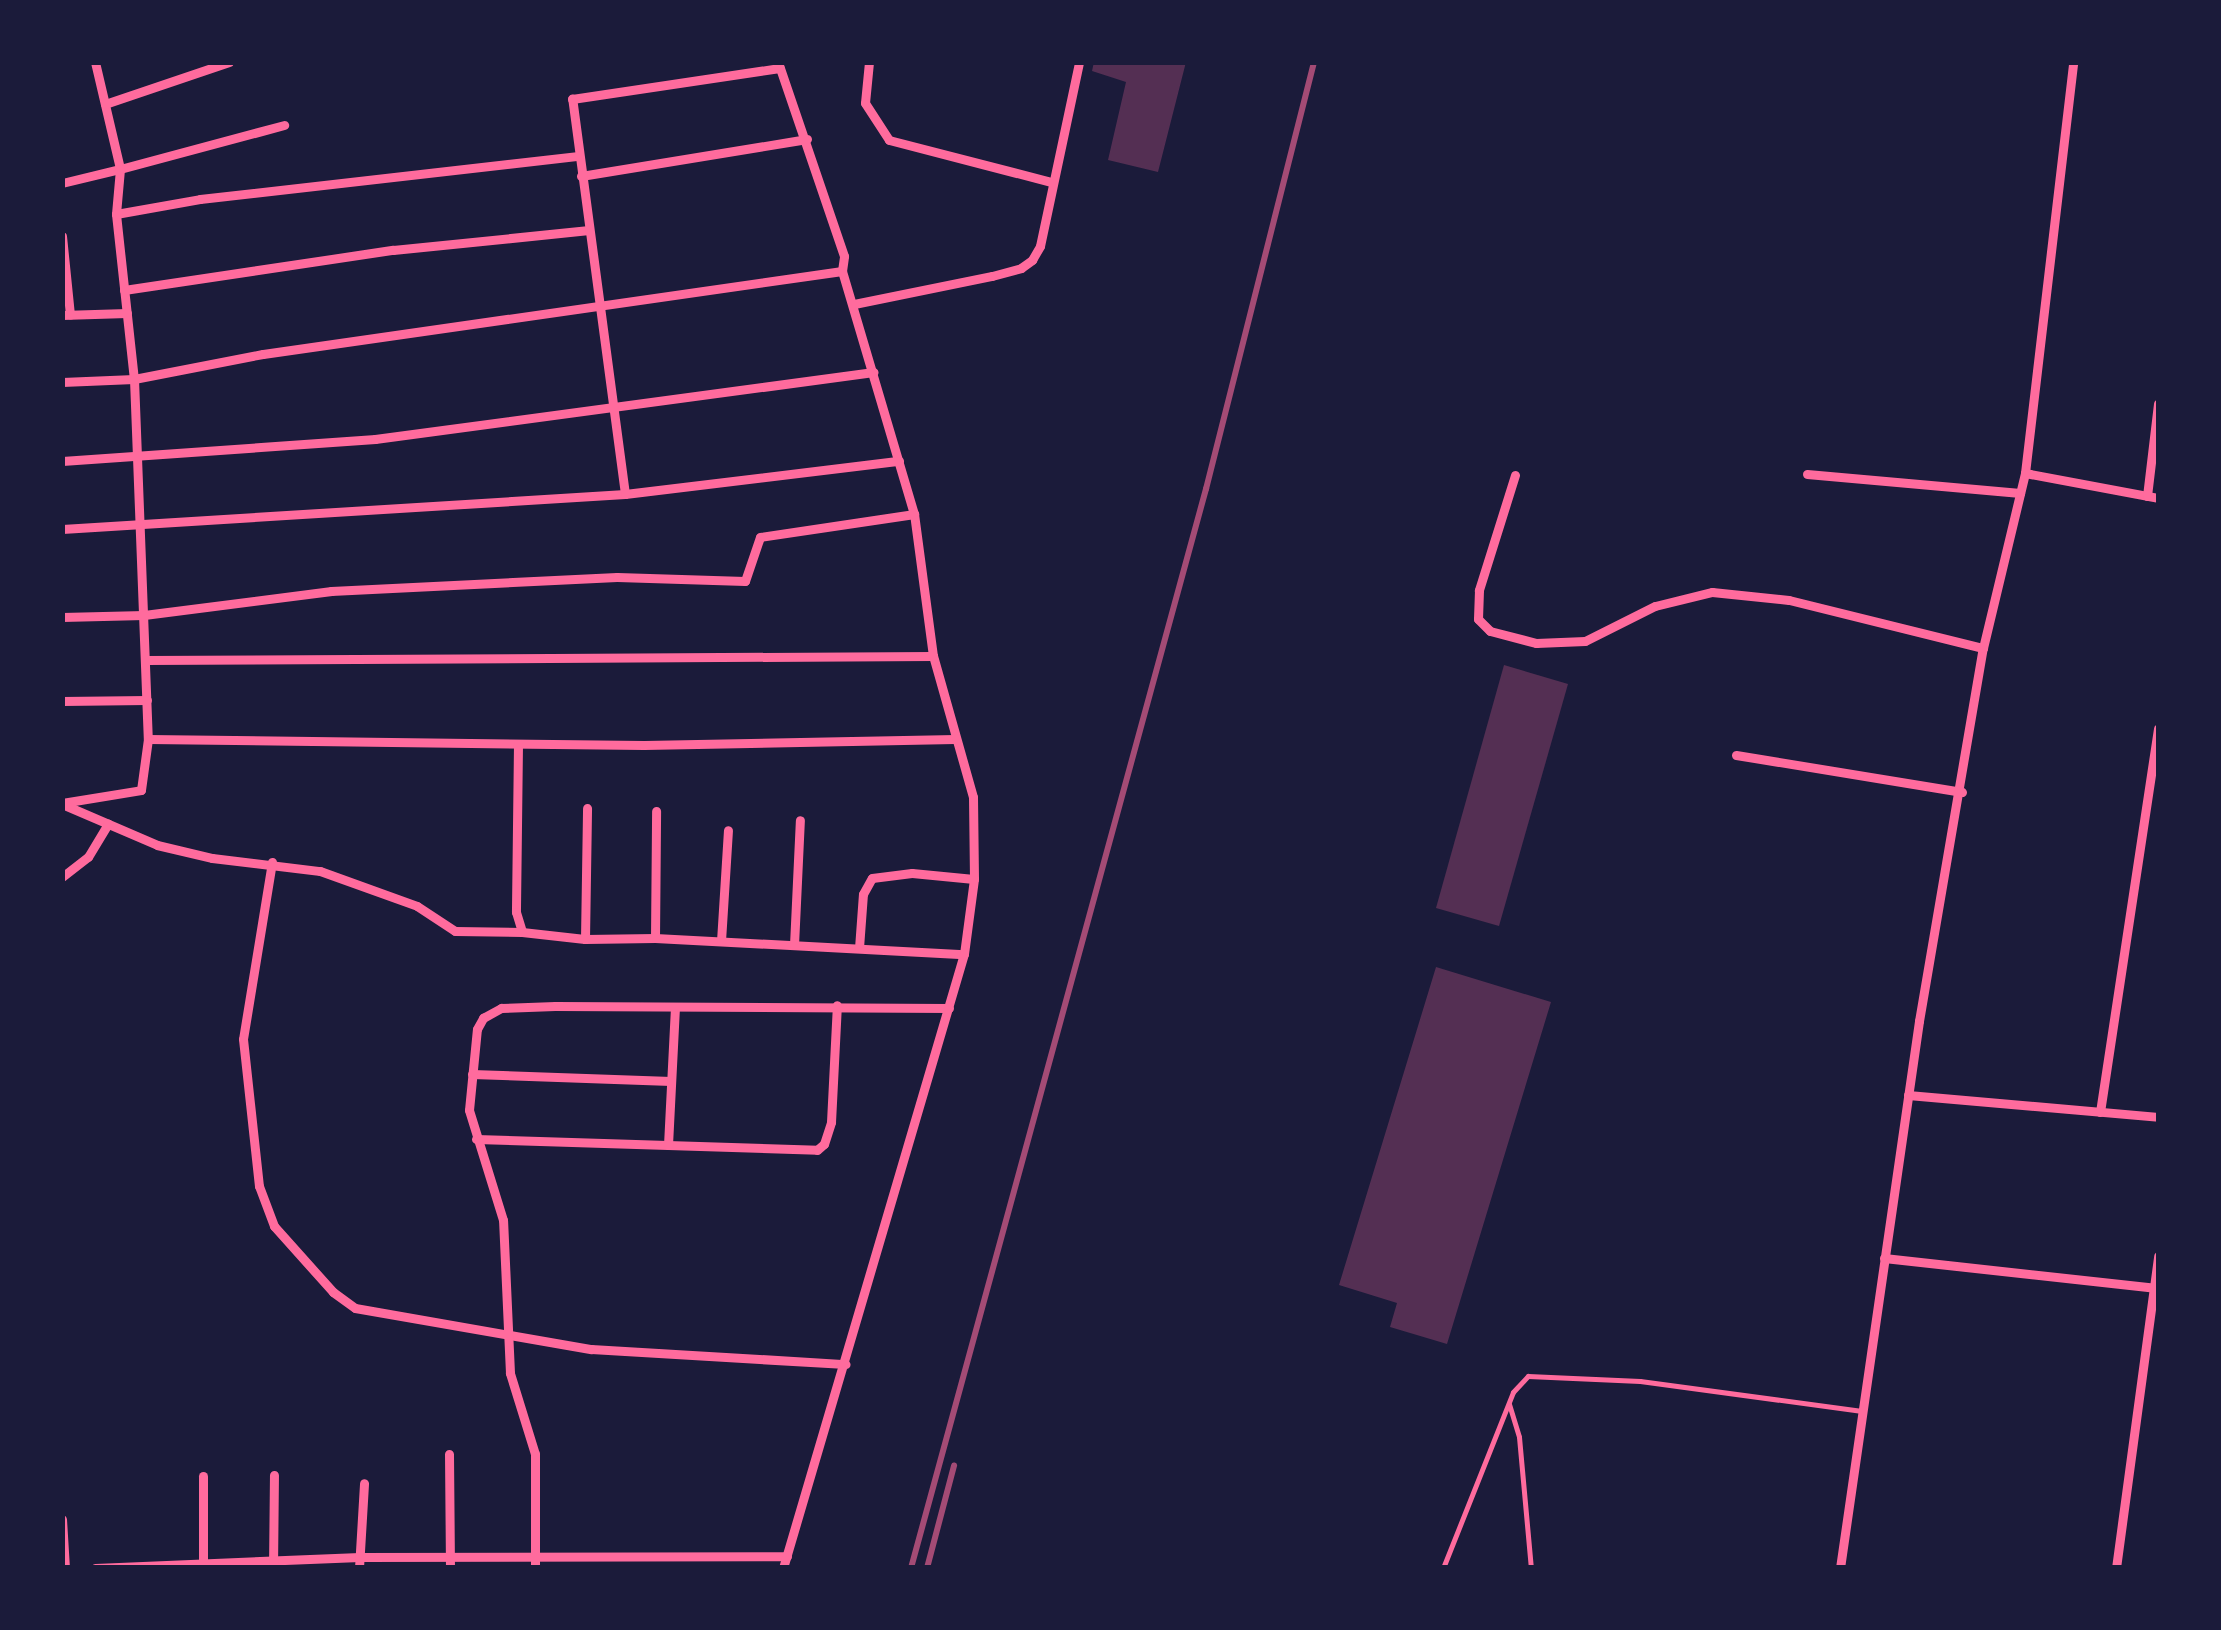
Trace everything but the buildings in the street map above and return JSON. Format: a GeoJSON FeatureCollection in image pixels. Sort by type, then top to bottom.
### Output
{"type":"FeatureCollection","features":[{"type":"Feature","properties":{"kind":"street"},"geometry":{"type":"LineString","coordinates":[[62,803],[140,790],[148,738],[134,378],[116,214],[120,169],[96,62]]}},
{"type":"Feature","properties":{"kind":"street"},"geometry":{"type":"LineString","coordinates":[[104,104],[229,62]]}},
{"type":"Feature","properties":{"kind":"street"},"geometry":{"type":"LineString","coordinates":[[869,62],[865,103],[889,140],[1051,182]]}},
{"type":"Feature","properties":{"kind":"street"},"geometry":{"type":"LineString","coordinates":[[854,304],[1021,268],[1040,246],[1079,62]]}},
{"type":"Feature","properties":{"kind":"street"},"geometry":{"type":"LineString","coordinates":[[1840,1568],[1908,1095],[1962,792],[1983,648],[2025,473],[2073,62]]}},
{"type":"Feature","properties":{"kind":"street"},"geometry":{"type":"LineString","coordinates":[[625,494],[572,99],[779,66],[844,256],[842,271],[914,514],[933,656],[973,797],[974,879],[964,954],[783,1568]]}},
{"type":"Feature","properties":{"kind":"street"},"geometry":{"type":"LineString","coordinates":[[62,183],[284,125]]}},
{"type":"Feature","properties":{"kind":"street"},"geometry":{"type":"LineString","coordinates":[[581,176],[807,139]]}},
{"type":"Feature","properties":{"kind":"street"},"geometry":{"type":"LineString","coordinates":[[116,214],[200,199],[578,156]]}},
{"type":"Feature","properties":{"kind":"street"},"geometry":{"type":"LineString","coordinates":[[124,290],[394,250],[588,230]]}},
{"type":"Feature","properties":{"kind":"street"},"geometry":{"type":"LineString","coordinates":[[62,236],[66,315],[127,312]]}},
{"type":"Feature","properties":{"kind":"street"},"geometry":{"type":"LineString","coordinates":[[62,382],[134,378],[263,354],[842,271]]}},
{"type":"Feature","properties":{"kind":"street"},"geometry":{"type":"LineString","coordinates":[[62,461],[375,439],[874,372]]}},
{"type":"Feature","properties":{"kind":"street"},"geometry":{"type":"LineString","coordinates":[[2146,496],[2158,404]]}},
{"type":"Feature","properties":{"kind":"street"},"geometry":{"type":"LineString","coordinates":[[62,530],[625,494],[899,461]]}},
{"type":"Feature","properties":{"kind":"street"},"geometry":{"type":"LineString","coordinates":[[2025,473],[2158,498]]}},
{"type":"Feature","properties":{"kind":"street"},"geometry":{"type":"LineString","coordinates":[[1806,474],[2020,493]]}},
{"type":"Feature","properties":{"kind":"street"},"geometry":{"type":"LineString","coordinates":[[1515,475],[1478,590],[1478,619],[1490,632],[1536,642],[1584,642],[1655,606],[1696,592],[1768,596],[1983,648]]}},
{"type":"Feature","properties":{"kind":"street"},"geometry":{"type":"LineString","coordinates":[[62,617],[144,614],[331,591],[617,577],[745,581],[760,537],[914,514]]}},
{"type":"Feature","properties":{"kind":"street"},"geometry":{"type":"LineString","coordinates":[[145,660],[933,656]]}},
{"type":"Feature","properties":{"kind":"street"},"geometry":{"type":"LineString","coordinates":[[62,702],[147,700]]}},
{"type":"Feature","properties":{"kind":"street"},"geometry":{"type":"LineString","coordinates":[[2100,1112],[2158,728]]}},
{"type":"Feature","properties":{"kind":"street"},"geometry":{"type":"LineString","coordinates":[[148,738],[518,744],[955,739]]}},
{"type":"Feature","properties":{"kind":"street"},"geometry":{"type":"LineString","coordinates":[[518,744],[516,912],[522,932]]}},
{"type":"Feature","properties":{"kind":"street"},"geometry":{"type":"LineString","coordinates":[[1736,755],[1962,792]]}},
{"type":"Feature","properties":{"kind":"street"},"geometry":{"type":"LineString","coordinates":[[62,803],[175,850],[320,871],[417,906],[455,931],[522,932],[585,940],[655,938],[964,954]]}},
{"type":"Feature","properties":{"kind":"street"},"geometry":{"type":"LineString","coordinates":[[585,940],[586,808]]}},
{"type":"Feature","properties":{"kind":"street"},"geometry":{"type":"LineString","coordinates":[[655,938],[656,811]]}},
{"type":"Feature","properties":{"kind":"street"},"geometry":{"type":"LineString","coordinates":[[794,946],[800,820]]}},
{"type":"Feature","properties":{"kind":"street"},"geometry":{"type":"LineString","coordinates":[[62,877],[88,857],[108,824]]}},
{"type":"Feature","properties":{"kind":"street"},"geometry":{"type":"LineString","coordinates":[[721,942],[728,830]]}},
{"type":"Feature","properties":{"kind":"street"},"geometry":{"type":"LineString","coordinates":[[272,862],[243,1039],[260,1186],[274,1226],[300,1260],[355,1308],[592,1350],[846,1364]]}},
{"type":"Feature","properties":{"kind":"street"},"geometry":{"type":"LineString","coordinates":[[859,948],[863,894],[872,878],[902,873],[974,879]]}},
{"type":"Feature","properties":{"kind":"street"},"geometry":{"type":"LineString","coordinates":[[476,1138],[805,1152],[824,1144],[831,1122],[837,1004]]}},
{"type":"Feature","properties":{"kind":"street"},"geometry":{"type":"LineString","coordinates":[[535,1563],[535,1454],[510,1373],[502,1220],[468,1110],[477,1029],[483,1018],[500,1008],[837,1004],[949,1008]]}},
{"type":"Feature","properties":{"kind":"street"},"geometry":{"type":"LineString","coordinates":[[668,1146],[675,1008]]}},
{"type":"Feature","properties":{"kind":"street"},"geometry":{"type":"LineString","coordinates":[[472,1074],[672,1080]]}},
{"type":"Feature","properties":{"kind":"street"},"geometry":{"type":"LineString","coordinates":[[1908,1095],[2158,1117]]}},
{"type":"Feature","properties":{"kind":"street"},"geometry":{"type":"LineString","coordinates":[[2116,1568],[2158,1256]]}},
{"type":"Feature","properties":{"kind":"street"},"geometry":{"type":"LineString","coordinates":[[1884,1258],[2154,1288]]}},
{"type":"Feature","properties":{"kind":"street"},"geometry":{"type":"LineString","coordinates":[[450,1454],[450,1568]]}},
{"type":"Feature","properties":{"kind":"street"},"geometry":{"type":"LineString","coordinates":[[274,1474],[274,1564]]}},
{"type":"Feature","properties":{"kind":"street"},"geometry":{"type":"LineString","coordinates":[[203,1476],[203,1565]]}},
{"type":"Feature","properties":{"kind":"street"},"geometry":{"type":"LineString","coordinates":[[359,1562],[364,1483]]}},
{"type":"Feature","properties":{"kind":"street"},"geometry":{"type":"LineString","coordinates":[[62,1520],[65,1568]]}},
{"type":"Feature","properties":{"kind":"street"},"geometry":{"type":"LineString","coordinates":[[95,1568],[450,1556],[535,1563],[786,1556]]}},
{"type":"Feature","properties":{"kind":"lane"},"geometry":{"type":"LineString","coordinates":[[1443,1568],[1508,1401],[1528,1376],[1556,1374],[1862,1411]]}},
{"type":"Feature","properties":{"kind":"lane"},"geometry":{"type":"LineString","coordinates":[[1508,1401],[1519,1437],[1532,1568]]}},
{"type":"Feature","properties":{"kind":"railway"},"geometry":{"type":"LineString","coordinates":[[911,1568],[1206,489],[1314,62]]}},
{"type":"Feature","properties":{"kind":"railway"},"geometry":{"type":"LineString","coordinates":[[927,1568],[954,1466]]}}]}
